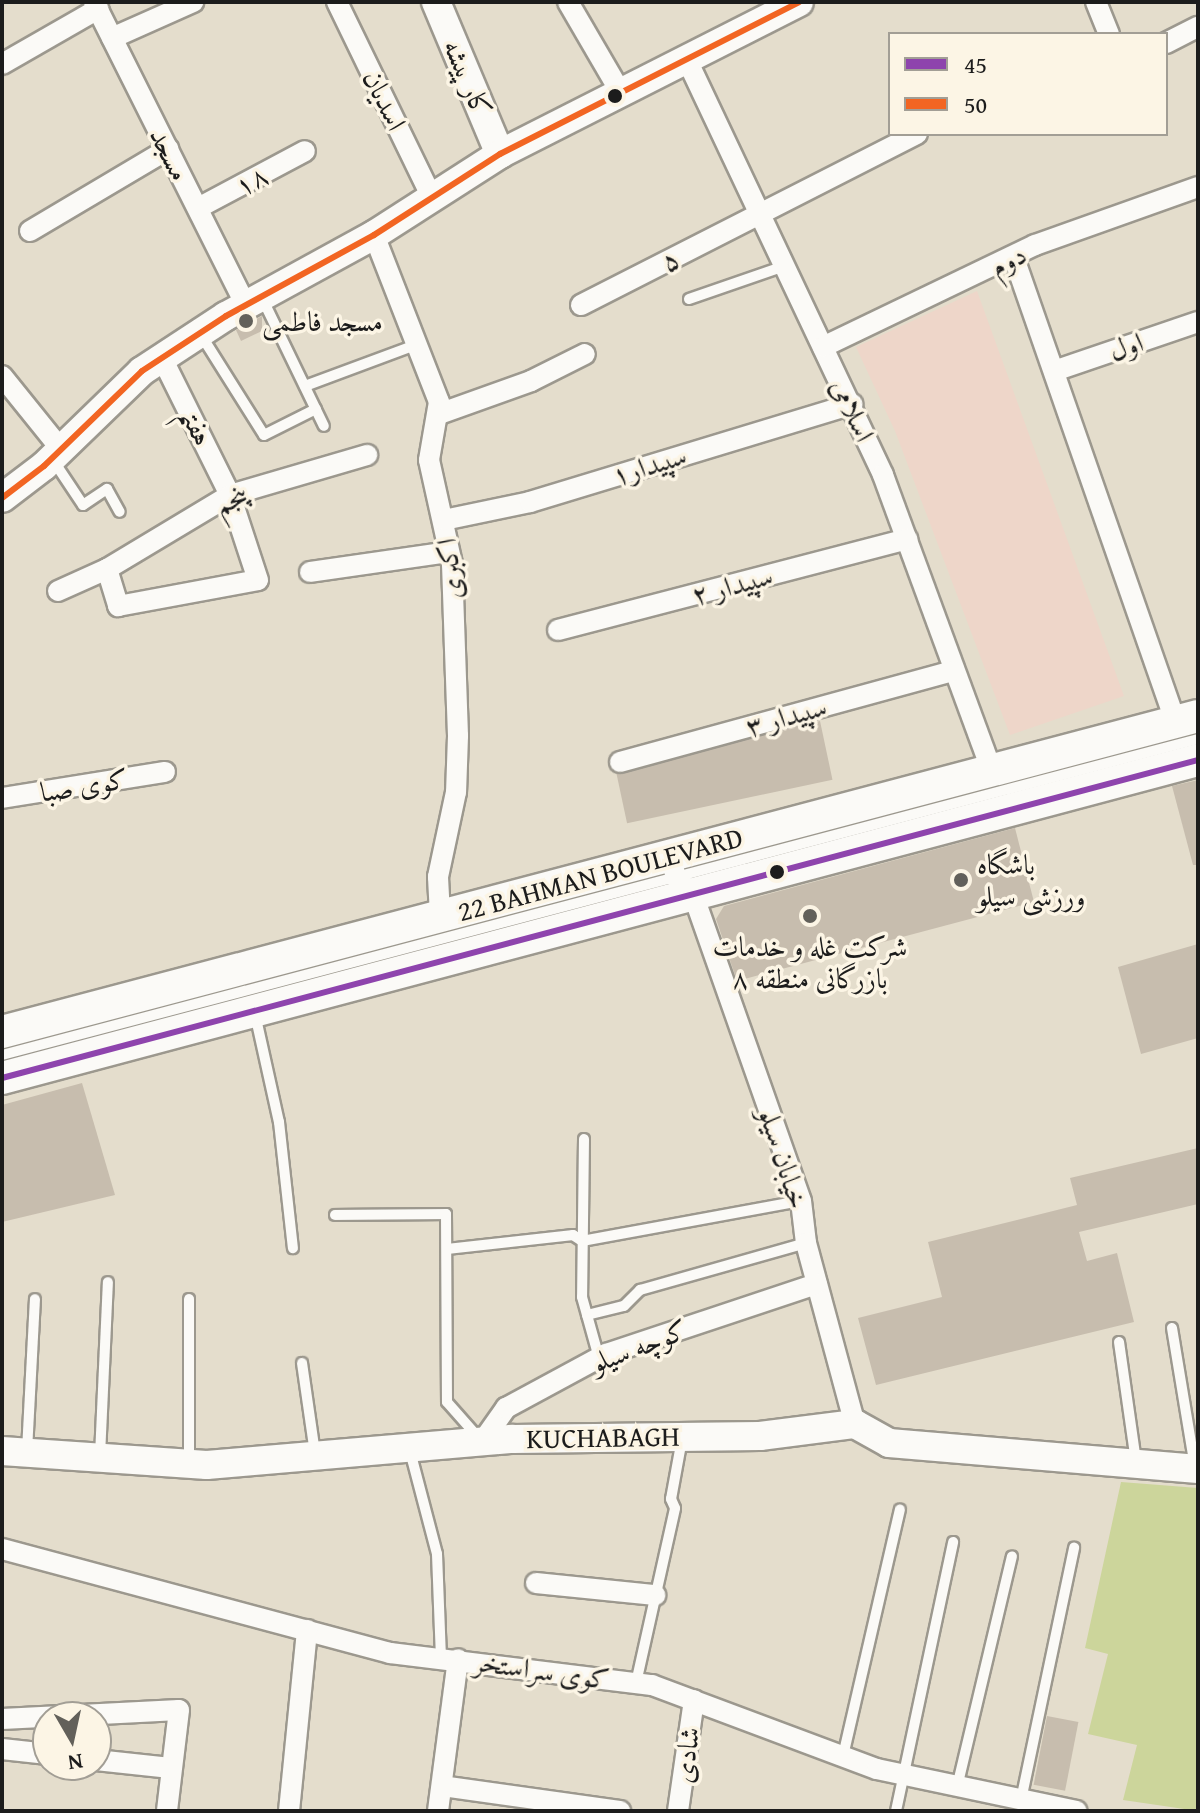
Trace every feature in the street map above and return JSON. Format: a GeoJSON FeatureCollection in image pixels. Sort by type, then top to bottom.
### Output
{"type":"FeatureCollection","features":[{"type":"Feature","properties":{"kind":"main road","name":"کار پیشه"},"geometry":{"type":"LineString","coordinates":[[436,2],[500,154]]}},
{"type":"Feature","properties":{"kind":"main road"},"geometry":{"type":"LineString","coordinates":[[2,498],[56,454],[162,358],[200,333],[374,235],[500,154],[799,2]]}},
{"type":"Feature","properties":{"kind":"main road","name":"22 BAHMAN BOULEVARD"},"geometry":{"type":"LineString","coordinates":[[2,1078],[254,1012],[680,877],[992,772],[1191,726]]}},
{"type":"Feature","properties":{"kind":"main road","name":"22 BAHMAN BOULEVARD"},"geometry":{"type":"LineString","coordinates":[[2,1032],[440,916],[680,877],[1198,760]]}},
{"type":"Feature","properties":{"kind":"main road"},"geometry":{"type":"LineString","coordinates":[[855,1424],[889,1443],[1197,1469]]}},
{"type":"Feature","properties":{"kind":"main road","name":"KUCHABAGH"},"geometry":{"type":"LineString","coordinates":[[15,1452],[189,1464],[482,1442],[760,1436],[855,1424]]}},
{"type":"Feature","properties":{"kind":"street"},"geometry":{"type":"LineString","coordinates":[[112,38],[193,2]]}},
{"type":"Feature","properties":{"kind":"street","name":"اسدیان"},"geometry":{"type":"LineString","coordinates":[[337,2],[432,198]]}},
{"type":"Feature","properties":{"kind":"street"},"geometry":{"type":"LineString","coordinates":[[568,2],[621,93]]}},
{"type":"Feature","properties":{"kind":"street"},"geometry":{"type":"LineString","coordinates":[[1096,2],[1108,32]]}},
{"type":"Feature","properties":{"kind":"street"},"geometry":{"type":"LineString","coordinates":[[2,64],[96,6]]}},
{"type":"Feature","properties":{"kind":"street","name":"مسجد"},"geometry":{"type":"LineString","coordinates":[[96,6],[198,208],[254,301]]}},
{"type":"Feature","properties":{"kind":"street"},"geometry":{"type":"LineString","coordinates":[[1168,42],[1198,27]]}},
{"type":"Feature","properties":{"kind":"street","name":"اسلامی"},"geometry":{"type":"LineString","coordinates":[[687,60],[782,267],[852,404],[907,539],[952,671],[992,772]]}},
{"type":"Feature","properties":{"kind":"street","name":"۵"},"geometry":{"type":"LineString","coordinates":[[581,305],[913,136]]}},
{"type":"Feature","properties":{"kind":"street"},"geometry":{"type":"LineString","coordinates":[[30,231],[168,149]]}},
{"type":"Feature","properties":{"kind":"street","name":"۱۸"},"geometry":{"type":"LineString","coordinates":[[198,208],[305,151]]}},
{"type":"Feature","properties":{"kind":"street","name":"دوم"},"geometry":{"type":"LineString","coordinates":[[823,347],[1014,258],[1035,245],[1198,187]]}},
{"type":"Feature","properties":{"kind":"street","name":"اکبری"},"geometry":{"type":"LineString","coordinates":[[374,235],[418,344],[439,414],[429,460],[449,552],[458,736],[456,792],[438,877],[440,916]]}},
{"type":"Feature","properties":{"kind":"street"},"geometry":{"type":"LineString","coordinates":[[1014,258],[1054,371],[1191,726]]}},
{"type":"Feature","properties":{"kind":"street","name":"اول"},"geometry":{"type":"LineString","coordinates":[[1054,371],[1198,322]]}},
{"type":"Feature","properties":{"kind":"street"},"geometry":{"type":"LineString","coordinates":[[439,414],[531,381],[585,354]]}},
{"type":"Feature","properties":{"kind":"street","name":"هفتم"},"geometry":{"type":"LineString","coordinates":[[107,569],[118,606],[258,580],[230,495],[162,358]]}},
{"type":"Feature","properties":{"kind":"street"},"geometry":{"type":"LineString","coordinates":[[2,376],[56,454]]}},
{"type":"Feature","properties":{"kind":"street","name":"سپیدار۱"},"geometry":{"type":"LineString","coordinates":[[444,520],[530,502],[852,404]]}},
{"type":"Feature","properties":{"kind":"street","name":"پنجم"},"geometry":{"type":"LineString","coordinates":[[58,591],[107,569],[230,495],[367,455]]}},
{"type":"Feature","properties":{"kind":"street","name":"سپیدار ۲"},"geometry":{"type":"LineString","coordinates":[[558,630],[907,539]]}},
{"type":"Feature","properties":{"kind":"street"},"geometry":{"type":"LineString","coordinates":[[310,572],[449,552]]}},
{"type":"Feature","properties":{"kind":"street","name":"سپیدار ۳"},"geometry":{"type":"LineString","coordinates":[[620,762],[952,671]]}},
{"type":"Feature","properties":{"kind":"street","name":"کوی صبا"},"geometry":{"type":"LineString","coordinates":[[2,798],[165,772]]}},
{"type":"Feature","properties":{"kind":"street","name":"خیابان سیلو"},"geometry":{"type":"LineString","coordinates":[[680,877],[801,1201],[806,1243],[855,1424]]}},
{"type":"Feature","properties":{"kind":"street","name":"کوچه سیلو"},"geometry":{"type":"LineString","coordinates":[[482,1442],[506,1408],[599,1358],[817,1284]]}},
{"type":"Feature","properties":{"kind":"street","name":"کوی سراستخر"},"geometry":{"type":"LineString","coordinates":[[2,1549],[390,1653],[636,1683],[694,1700],[901,1775],[957,1787],[997,1803],[1021,1800],[1066,1810]]}},
{"type":"Feature","properties":{"kind":"street"},"geometry":{"type":"LineString","coordinates":[[536,1583],[655,1595]]}},
{"type":"Feature","properties":{"kind":"street"},"geometry":{"type":"LineString","coordinates":[[289,1811],[307,1630]]}},
{"type":"Feature","properties":{"kind":"street"},"geometry":{"type":"LineString","coordinates":[[438,1811],[450,1658]]}},
{"type":"Feature","properties":{"kind":"street","name":"شادی"},"geometry":{"type":"LineString","coordinates":[[678,1811],[694,1700]]}},
{"type":"Feature","properties":{"kind":"street"},"geometry":{"type":"LineString","coordinates":[[2,1719],[179,1710],[167,1811]]}},
{"type":"Feature","properties":{"kind":"street"},"geometry":{"type":"LineString","coordinates":[[2,1749],[32,1752]]}},
{"type":"Feature","properties":{"kind":"street"},"geometry":{"type":"LineString","coordinates":[[112,1762],[171,1768]]}},
{"type":"Feature","properties":{"kind":"street"},"geometry":{"type":"LineString","coordinates":[[442,1786],[620,1811]]}},
{"type":"Feature","properties":{"kind":"lane"},"geometry":{"type":"LineString","coordinates":[[689,299],[782,267]]}},
{"type":"Feature","properties":{"kind":"lane"},"geometry":{"type":"LineString","coordinates":[[254,301],[305,386],[324,426]]}},
{"type":"Feature","properties":{"kind":"lane"},"geometry":{"type":"LineString","coordinates":[[200,333],[264,435],[316,409]]}},
{"type":"Feature","properties":{"kind":"lane"},"geometry":{"type":"LineString","coordinates":[[305,386],[418,344]]}},
{"type":"Feature","properties":{"kind":"lane"},"geometry":{"type":"LineString","coordinates":[[56,454],[83,505],[107,489],[120,512]]}},
{"type":"Feature","properties":{"kind":"lane"},"geometry":{"type":"LineString","coordinates":[[2,1055],[680,877],[1191,726]]}},
{"type":"Feature","properties":{"kind":"lane"},"geometry":{"type":"LineString","coordinates":[[254,1012],[279,1122],[293,1248]]}},
{"type":"Feature","properties":{"kind":"lane"},"geometry":{"type":"LineString","coordinates":[[584,1139],[582,1241],[587,1315],[599,1358]]}},
{"type":"Feature","properties":{"kind":"lane"},"geometry":{"type":"LineString","coordinates":[[447,1249],[573,1235],[582,1241],[801,1201]]}},
{"type":"Feature","properties":{"kind":"lane"},"geometry":{"type":"LineString","coordinates":[[335,1215],[446,1214],[447,1402],[482,1442]]}},
{"type":"Feature","properties":{"kind":"lane"},"geometry":{"type":"LineString","coordinates":[[587,1315],[624,1306],[640,1290],[806,1243]]}},
{"type":"Feature","properties":{"kind":"lane"},"geometry":{"type":"LineString","coordinates":[[100,1458],[108,1282]]}},
{"type":"Feature","properties":{"kind":"lane"},"geometry":{"type":"LineString","coordinates":[[15,1452],[35,1299]]}},
{"type":"Feature","properties":{"kind":"lane"},"geometry":{"type":"LineString","coordinates":[[189,1299],[189,1464]]}},
{"type":"Feature","properties":{"kind":"lane"},"geometry":{"type":"LineString","coordinates":[[1172,1328],[1197,1469]]}},
{"type":"Feature","properties":{"kind":"lane"},"geometry":{"type":"LineString","coordinates":[[1119,1342],[1136,1464]]}},
{"type":"Feature","properties":{"kind":"lane"},"geometry":{"type":"LineString","coordinates":[[302,1363],[315,1456]]}},
{"type":"Feature","properties":{"kind":"lane"},"geometry":{"type":"LineString","coordinates":[[636,1683],[675,1508],[671,1499],[683,1436]]}},
{"type":"Feature","properties":{"kind":"lane"},"geometry":{"type":"LineString","coordinates":[[409,1448],[437,1554],[450,1658]]}},
{"type":"Feature","properties":{"kind":"lane"},"geometry":{"type":"LineString","coordinates":[[843,1756],[900,1509]]}},
{"type":"Feature","properties":{"kind":"lane"},"geometry":{"type":"LineString","coordinates":[[896,1811],[901,1775],[953,1542]]}},
{"type":"Feature","properties":{"kind":"lane"},"geometry":{"type":"LineString","coordinates":[[1021,1800],[1074,1548]]}},
{"type":"Feature","properties":{"kind":"lane"},"geometry":{"type":"LineString","coordinates":[[957,1787],[1012,1556]]}},
{"type":"Feature","properties":{"kind":"shaded area"},"geometry":{"type":"Polygon","coordinates":[[[977,291],[1124,696],[1010,735],[895,431],[856,347],[977,291]]]}},
{"type":"Feature","properties":{"kind":"green space"},"geometry":{"type":"Polygon","coordinates":[[[1121,1482],[1198,1488],[1198,1811],[1123,1800],[1137,1745],[1088,1734],[1108,1654],[1085,1648],[1121,1482]]]}},
{"type":"Feature","properties":{"kind":"building"},"geometry":{"type":"Polygon","coordinates":[[[262,316],[262,331],[241,341],[236,330],[262,316]]]}},
{"type":"Feature","properties":{"kind":"building"},"geometry":{"type":"Polygon","coordinates":[[[820,721],[832,780],[627,823],[615,765],[820,721]]]}},
{"type":"Feature","properties":{"kind":"building"},"geometry":{"type":"Polygon","coordinates":[[[1198,780],[1198,865],[1193,865],[1172,786],[1198,780]]]}},
{"type":"Feature","properties":{"kind":"building"},"geometry":{"type":"Polygon","coordinates":[[[1015,828],[1034,902],[737,981],[716,919],[724,906],[1015,828]]]}},
{"type":"Feature","properties":{"kind":"building"},"geometry":{"type":"Polygon","coordinates":[[[1198,944],[1198,1038],[1141,1054],[1118,967],[1198,944]]]}},
{"type":"Feature","properties":{"kind":"building"},"geometry":{"type":"Polygon","coordinates":[[[82,1083],[115,1195],[2,1222],[2,1105],[82,1083]]]}},
{"type":"Feature","properties":{"kind":"building"},"geometry":{"type":"Polygon","coordinates":[[[1198,1148],[1198,1204],[1079,1232],[1087,1261],[1117,1253],[1134,1322],[876,1385],[858,1318],[942,1297],[928,1242],[1077,1205],[1070,1178],[1198,1148]]]}},
{"type":"Feature","properties":{"kind":"building"},"geometry":{"type":"Polygon","coordinates":[[[1047,1716],[1078,1722],[1065,1791],[1034,1785],[1047,1716]]]}},
{"type":"Feature","properties":{"kind":"transit line","name":"50"},"geometry":{"type":"LineString","coordinates":[[2,498],[44,466],[142,371],[226,316],[374,235],[500,154],[799,2]]}},
{"type":"Feature","properties":{"kind":"transit line","name":"45"},"geometry":{"type":"LineString","coordinates":[[2,1078],[1198,760]]}},
{"type":"Feature","properties":{"kind":"place","name":"مسجد فاطمی"},"geometry":{"type":"Point","coordinates":[246,321]}},
{"type":"Feature","properties":{"kind":"place","name":"باشگاه ورزشی سیلو"},"geometry":{"type":"Point","coordinates":[961,880]}},
{"type":"Feature","properties":{"kind":"place","name":"شرکت غله و خدمات بازرگانی منطقه ۸"},"geometry":{"type":"Point","coordinates":[810,916]}}]}
